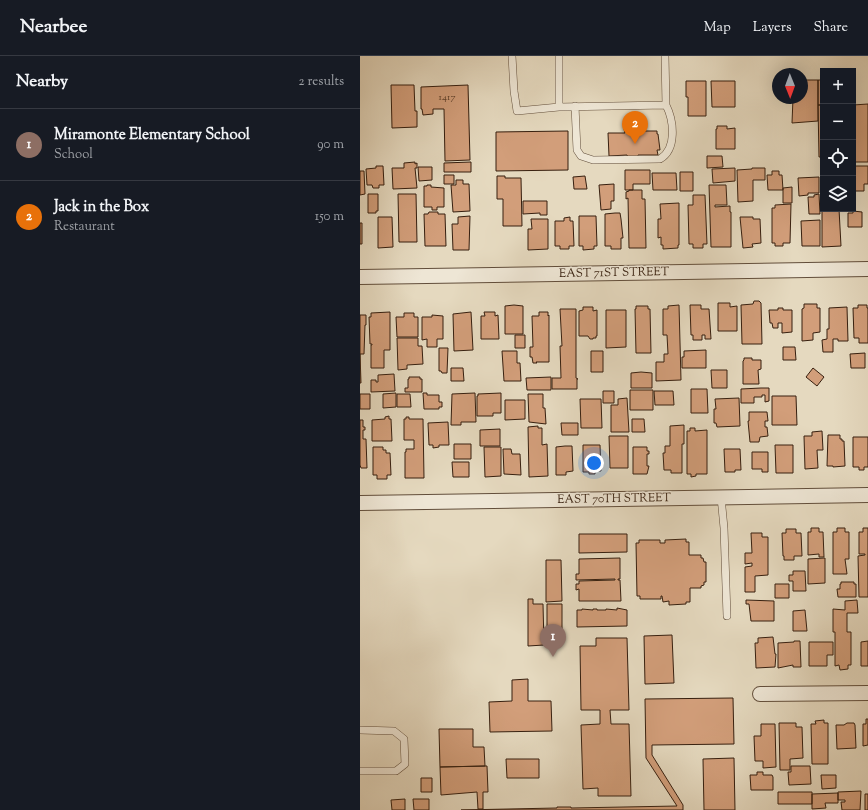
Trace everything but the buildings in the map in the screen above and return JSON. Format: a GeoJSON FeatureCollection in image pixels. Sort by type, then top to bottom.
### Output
{"type":"FeatureCollection","features":[{"type":"Feature","properties":{"kind":"street","name":"EAST 71ST STREET"},"geometry":{"type":"LineString","coordinates":[[360,277],[868,269]]}},
{"type":"Feature","properties":{"kind":"street","name":"EAST 70TH STREET"},"geometry":{"type":"LineString","coordinates":[[360,503],[868,495]]}},
{"type":"Feature","properties":{"kind":"street"},"geometry":{"type":"LineString","coordinates":[[760,694],[868,693]]}},
{"type":"Feature","properties":{"kind":"lane"},"geometry":{"type":"LineString","coordinates":[[512,56],[517,111],[575,106],[666,105]]}},
{"type":"Feature","properties":{"kind":"lane"},"geometry":{"type":"LineString","coordinates":[[559,56],[559,107]]}},
{"type":"Feature","properties":{"kind":"lane"},"geometry":{"type":"LineString","coordinates":[[575,106],[577,150],[581,156],[593,160],[660,159],[666,155],[672,140],[672,116],[666,105],[665,56]]}},
{"type":"Feature","properties":{"kind":"lane"},"geometry":{"type":"LineString","coordinates":[[721,498],[724,528],[727,616]]}},
{"type":"Feature","properties":{"kind":"lane"},"geometry":{"type":"LineString","coordinates":[[360,730],[394,731],[404,739],[404,764],[396,771],[360,772]]}},
{"type":"Feature","properties":{"kind":"place","name":"Jack in the Box"},"geometry":{"type":"Point","coordinates":[635,144]}},
{"type":"Feature","properties":{"kind":"place","name":"Miramonte Elementary School"},"geometry":{"type":"Point","coordinates":[553,657]}}]}
